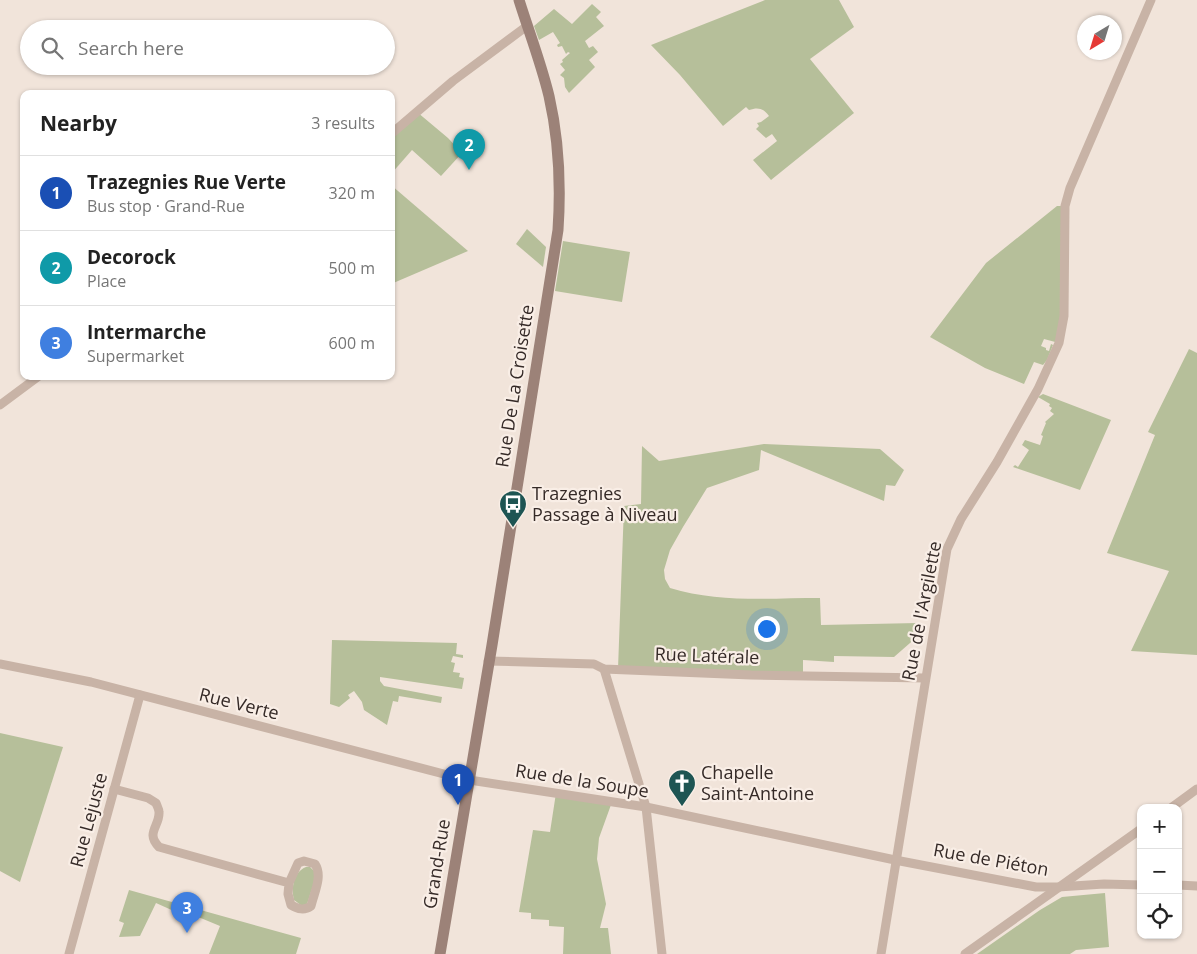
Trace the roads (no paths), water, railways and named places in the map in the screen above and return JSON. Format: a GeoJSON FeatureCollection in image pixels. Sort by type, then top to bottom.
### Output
{"type":"FeatureCollection","features":[{"type":"Feature","properties":{"kind":"main road","name":"Rue De La Croisette"},"geometry":{"type":"LineString","coordinates":[[468,780],[547,304],[558,219],[559,172],[554,124],[545,80],[519,0]]}},
{"type":"Feature","properties":{"kind":"main road","name":"Grand-Rue"},"geometry":{"type":"LineString","coordinates":[[440,954],[468,780]]}},
{"type":"Feature","properties":{"kind":"street","name":"Rue de l'Argilette"},"geometry":{"type":"LineString","coordinates":[[881,954],[947,549],[961,519],[997,462],[1038,389],[1059,343],[1064,316],[1064,206],[1074,178],[1150,0]]}},
{"type":"Feature","properties":{"kind":"street"},"geometry":{"type":"LineString","coordinates":[[395,131],[454,81],[527,26]]}},
{"type":"Feature","properties":{"kind":"street"},"geometry":{"type":"LineString","coordinates":[[0,405],[34,380]]}},
{"type":"Feature","properties":{"kind":"street","name":"Rue Latérale"},"geometry":{"type":"LineString","coordinates":[[488,661],[594,664],[604,669],[751,675],[925,678]]}},
{"type":"Feature","properties":{"kind":"street","name":"Rue Verte"},"geometry":{"type":"LineString","coordinates":[[0,664],[91,682],[468,780]]}},
{"type":"Feature","properties":{"kind":"street"},"geometry":{"type":"LineString","coordinates":[[604,669],[646,807],[662,954]]}},
{"type":"Feature","properties":{"kind":"street","name":"Rue Lejuste"},"geometry":{"type":"LineString","coordinates":[[69,954],[140,695]]}},
{"type":"Feature","properties":{"kind":"street","name":"Rue de la Soupe"},"geometry":{"type":"LineString","coordinates":[[468,780],[646,807],[895,860]]}},
{"type":"Feature","properties":{"kind":"street"},"geometry":{"type":"LineString","coordinates":[[114,789],[148,798],[156,803],[159,812],[152,834],[153,842],[159,847],[289,883]]}},
{"type":"Feature","properties":{"kind":"street"},"geometry":{"type":"LineString","coordinates":[[1176,804],[1197,789]]}},
{"type":"Feature","properties":{"kind":"street"},"geometry":{"type":"LineString","coordinates":[[965,954],[1137,832]]}},
{"type":"Feature","properties":{"kind":"street","name":"Rue de Piéton"},"geometry":{"type":"LineString","coordinates":[[895,860],[1036,887],[1058,888],[1104,884],[1137,884]]}},
{"type":"Feature","properties":{"kind":"street"},"geometry":{"type":"LineString","coordinates":[[304,861],[315,864],[319,874],[311,906],[303,910],[292,905],[288,894],[289,883],[298,863],[304,861]]}},
{"type":"Feature","properties":{"kind":"street"},"geometry":{"type":"LineString","coordinates":[[1182,886],[1197,886]]}},
{"type":"Feature","properties":{"kind":"place","name":"Decorock"},"geometry":{"type":"Point","coordinates":[469,170]}},
{"type":"Feature","properties":{"kind":"place","name":"Trazegnies Passage à Niveau"},"geometry":{"type":"Point","coordinates":[513,528]}},
{"type":"Feature","properties":{"kind":"place","name":"Trazegnies Rue Verte"},"geometry":{"type":"Point","coordinates":[458,805]}},
{"type":"Feature","properties":{"kind":"place","name":"Chapelle Saint-Antoine"},"geometry":{"type":"Point","coordinates":[682,807]}},
{"type":"Feature","properties":{"kind":"place","name":"Intermarche"},"geometry":{"type":"Point","coordinates":[187,933]}}]}
